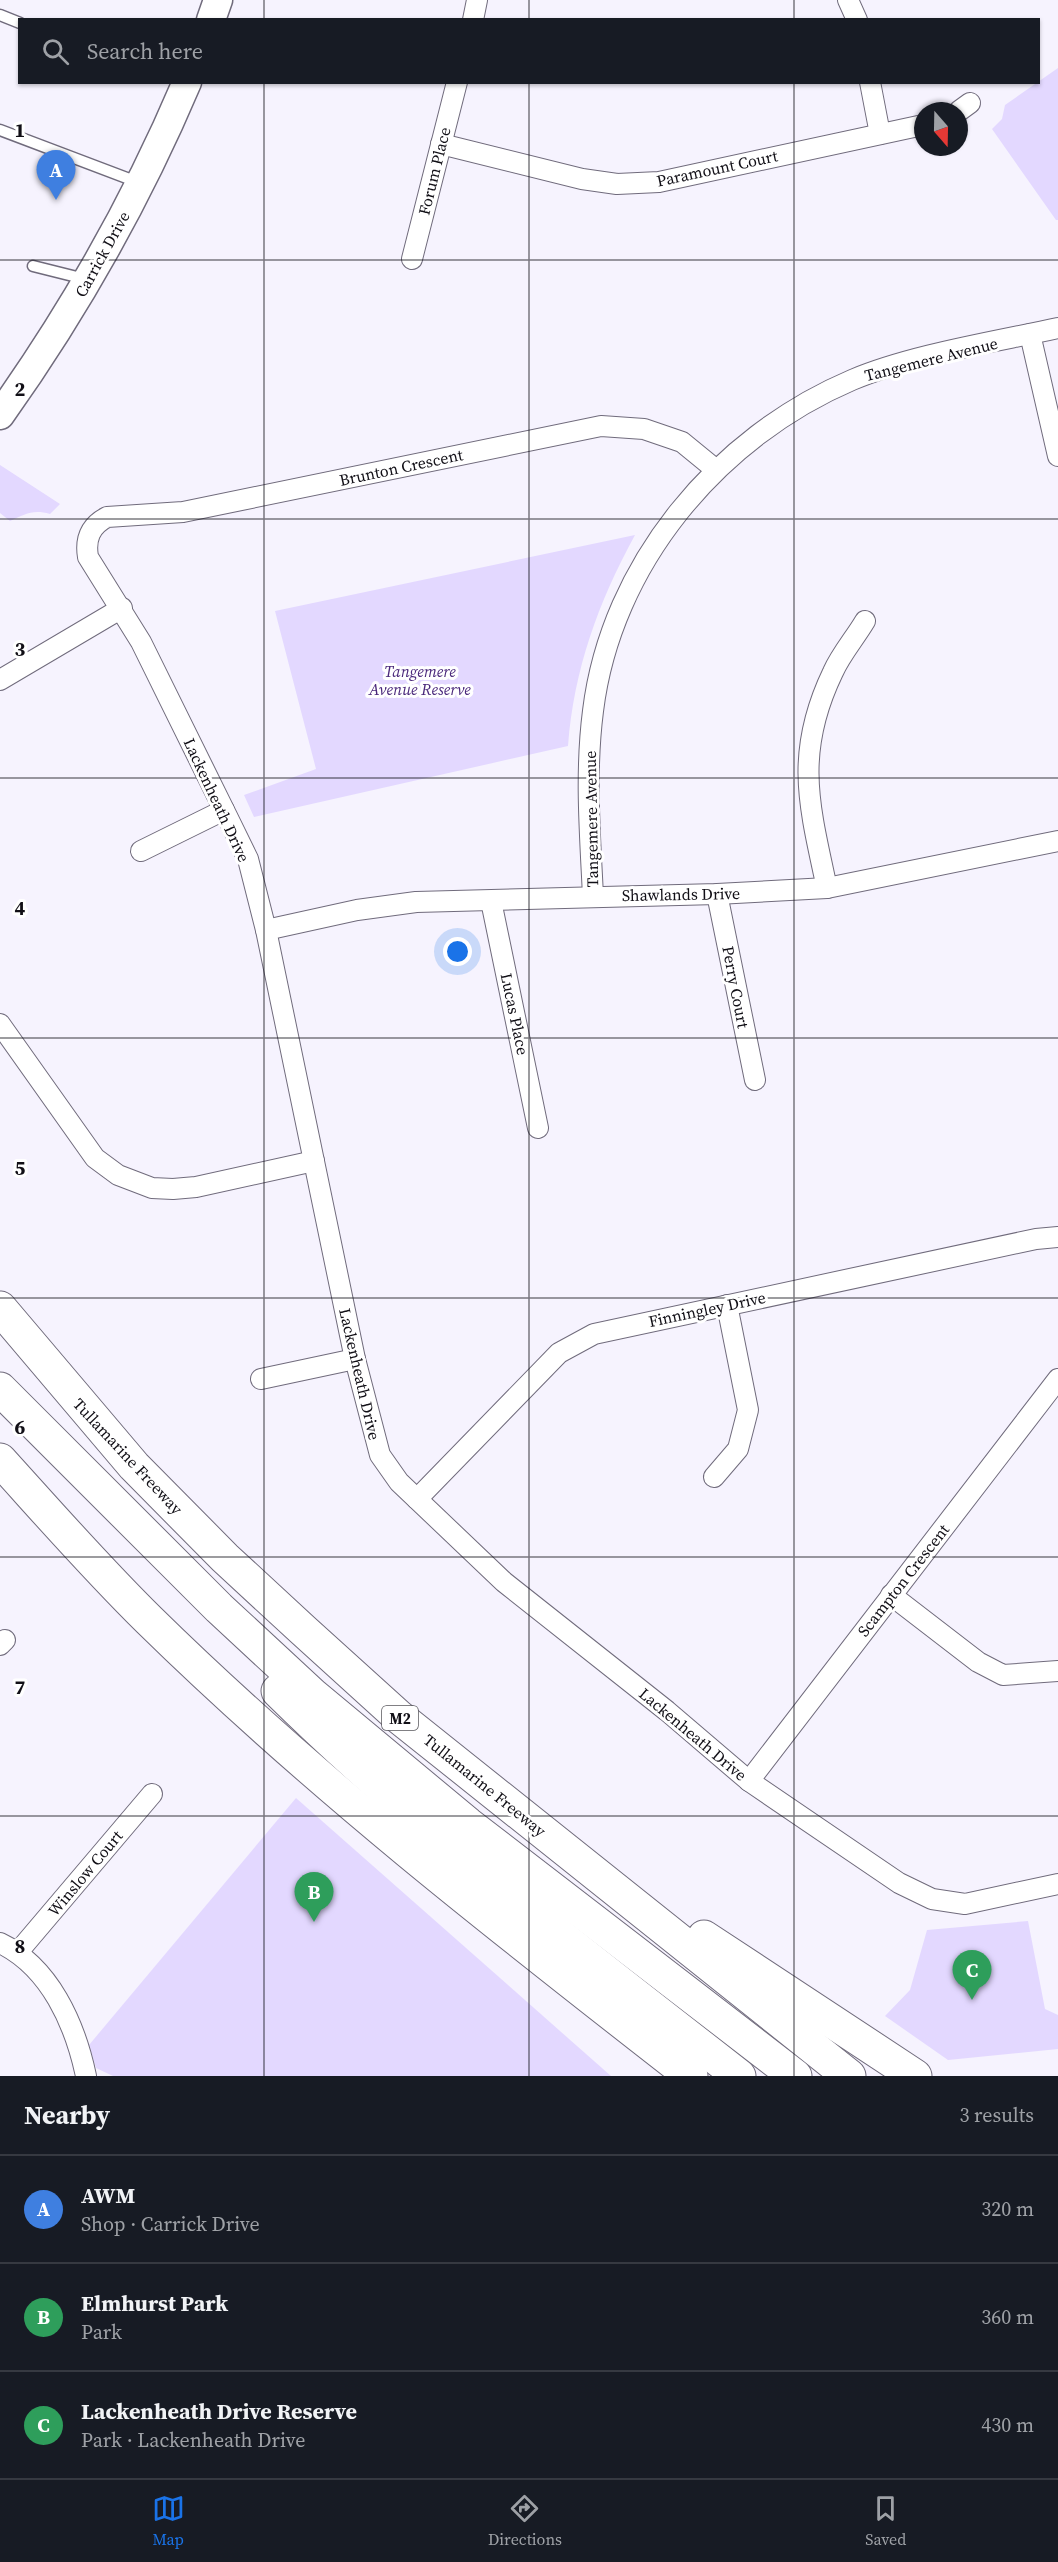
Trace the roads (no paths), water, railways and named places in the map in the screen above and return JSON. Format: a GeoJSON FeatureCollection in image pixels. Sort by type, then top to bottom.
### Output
{"type":"FeatureCollection","features":[{"type":"Feature","properties":{"kind":"highway","name":"Tullamarine Freeway"},"geometry":{"type":"LineString","coordinates":[[0,1308],[134,1466],[225,1558],[399,1717],[849,2076]]}},
{"type":"Feature","properties":{"kind":"highway"},"geometry":{"type":"LineString","coordinates":[[0,1389],[186,1600],[338,1750],[429,1831],[739,2076]]}},
{"type":"Feature","properties":{"kind":"highway","name":"M2"},"geometry":{"type":"LineString","coordinates":[[0,1389],[219,1608],[314,1696],[468,1824],[795,2076]]}},
{"type":"Feature","properties":{"kind":"highway"},"geometry":{"type":"LineString","coordinates":[[0,1460],[148,1619],[251,1716],[372,1821],[691,2076]]}},
{"type":"Feature","properties":{"kind":"highway"},"geometry":{"type":"LineString","coordinates":[[554,1840],[915,2076]]}},
{"type":"Feature","properties":{"kind":"highway"},"geometry":{"type":"LineString","coordinates":[[599,2004],[683,2076]]}},
{"type":"Feature","properties":{"kind":"street"},"geometry":{"type":"LineString","coordinates":[[212,18],[218,0]]}},
{"type":"Feature","properties":{"kind":"street"},"geometry":{"type":"LineString","coordinates":[[472,18],[477,0]]}},
{"type":"Feature","properties":{"kind":"street"},"geometry":{"type":"LineString","coordinates":[[848,0],[856,18]]}},
{"type":"Feature","properties":{"kind":"street","name":"Carrick Drive"},"geometry":{"type":"LineString","coordinates":[[0,415],[88,280],[140,183],[184,84]]}},
{"type":"Feature","properties":{"kind":"street","name":"Forum Place"},"geometry":{"type":"LineString","coordinates":[[412,259],[456,84]]}},
{"type":"Feature","properties":{"kind":"street"},"geometry":{"type":"LineString","coordinates":[[870,84],[880,134]]}},
{"type":"Feature","properties":{"kind":"street","name":"Paramount Court"},"geometry":{"type":"LineString","coordinates":[[441,144],[582,179],[617,184],[659,182],[914,127]]}},
{"type":"Feature","properties":{"kind":"street","name":"Tangemere Avenue"},"geometry":{"type":"LineString","coordinates":[[592,896],[588,796],[593,708],[615,625],[644,562],[681,510],[715,469],[795,408],[852,380],[907,363],[1058,328]]}},
{"type":"Feature","properties":{"kind":"street"},"geometry":{"type":"LineString","coordinates":[[1030,334],[1058,456]]}},
{"type":"Feature","properties":{"kind":"street","name":"Brunton Crescent"},"geometry":{"type":"LineString","coordinates":[[87,539],[98,522],[107,518],[183,512],[601,426],[644,429],[682,442],[715,469]]}},
{"type":"Feature","properties":{"kind":"street","name":"Lackenheath Drive"},"geometry":{"type":"LineString","coordinates":[[87,539],[88,557],[122,608],[248,859],[266,930],[355,1359],[380,1455],[399,1482],[504,1582],[667,1711],[749,1781],[899,1883],[932,1899],[965,1904],[1058,1884]]}},
{"type":"Feature","properties":{"kind":"street"},"geometry":{"type":"LineString","coordinates":[[0,680],[122,608]]}},
{"type":"Feature","properties":{"kind":"street"},"geometry":{"type":"LineString","coordinates":[[827,888],[812,821],[807,786],[808,753],[814,720],[834,670],[865,621]]}},
{"type":"Feature","properties":{"kind":"street"},"geometry":{"type":"LineString","coordinates":[[141,851],[224,810]]}},
{"type":"Feature","properties":{"kind":"street","name":"Shawlands Drive"},"geometry":{"type":"LineString","coordinates":[[266,930],[357,910],[416,902],[717,894],[827,888],[1058,841]]}},
{"type":"Feature","properties":{"kind":"street","name":"Perry Court"},"geometry":{"type":"LineString","coordinates":[[717,894],[755,1080]]}},
{"type":"Feature","properties":{"kind":"street","name":"Lucas Place"},"geometry":{"type":"LineString","coordinates":[[491,901],[538,1128]]}},
{"type":"Feature","properties":{"kind":"street"},"geometry":{"type":"LineString","coordinates":[[0,1023],[95,1158],[126,1179],[152,1188],[196,1187],[314,1161]]}},
{"type":"Feature","properties":{"kind":"street","name":"Finningley Drive"},"geometry":{"type":"LineString","coordinates":[[417,1499],[546,1366],[575,1342],[594,1334],[1036,1239],[1058,1237]]}},
{"type":"Feature","properties":{"kind":"street"},"geometry":{"type":"LineString","coordinates":[[714,1477],[738,1449],[748,1410],[727,1305]]}},
{"type":"Feature","properties":{"kind":"street"},"geometry":{"type":"LineString","coordinates":[[261,1379],[355,1359]]}},
{"type":"Feature","properties":{"kind":"street","name":"Scampton Crescent"},"geometry":{"type":"LineString","coordinates":[[749,1781],[1056,1385]]}},
{"type":"Feature","properties":{"kind":"street"},"geometry":{"type":"LineString","coordinates":[[891,1595],[978,1662],[1004,1675],[1058,1671]]}},
{"type":"Feature","properties":{"kind":"street","name":"Winslow Court"},"geometry":{"type":"LineString","coordinates":[[9,1948],[152,1794]]}},
{"type":"Feature","properties":{"kind":"street"},"geometry":{"type":"LineString","coordinates":[[9,1948],[44,1978],[62,2007],[82,2056],[86,2076]]}},
{"type":"Feature","properties":{"kind":"lane"},"geometry":{"type":"LineString","coordinates":[[0,15],[18,21]]}},
{"type":"Feature","properties":{"kind":"lane"},"geometry":{"type":"LineString","coordinates":[[0,130],[140,183]]}},
{"type":"Feature","properties":{"kind":"lane"},"geometry":{"type":"LineString","coordinates":[[33,266],[88,280]]}},
{"type":"Feature","properties":{"kind":"place","name":"AWM"},"geometry":{"type":"Point","coordinates":[56,200]}},
{"type":"Feature","properties":{"kind":"place","name":"Elmhurst Park"},"geometry":{"type":"Point","coordinates":[314,1922]}},
{"type":"Feature","properties":{"kind":"place","name":"Lackenheath Drive Reserve"},"geometry":{"type":"Point","coordinates":[972,2000]}},
{"type":"Feature","properties":{"kind":"park label","name":"Tangemere Avenue Reserve"},"geometry":{"type":"Point","coordinates":[420,680]}}]}
